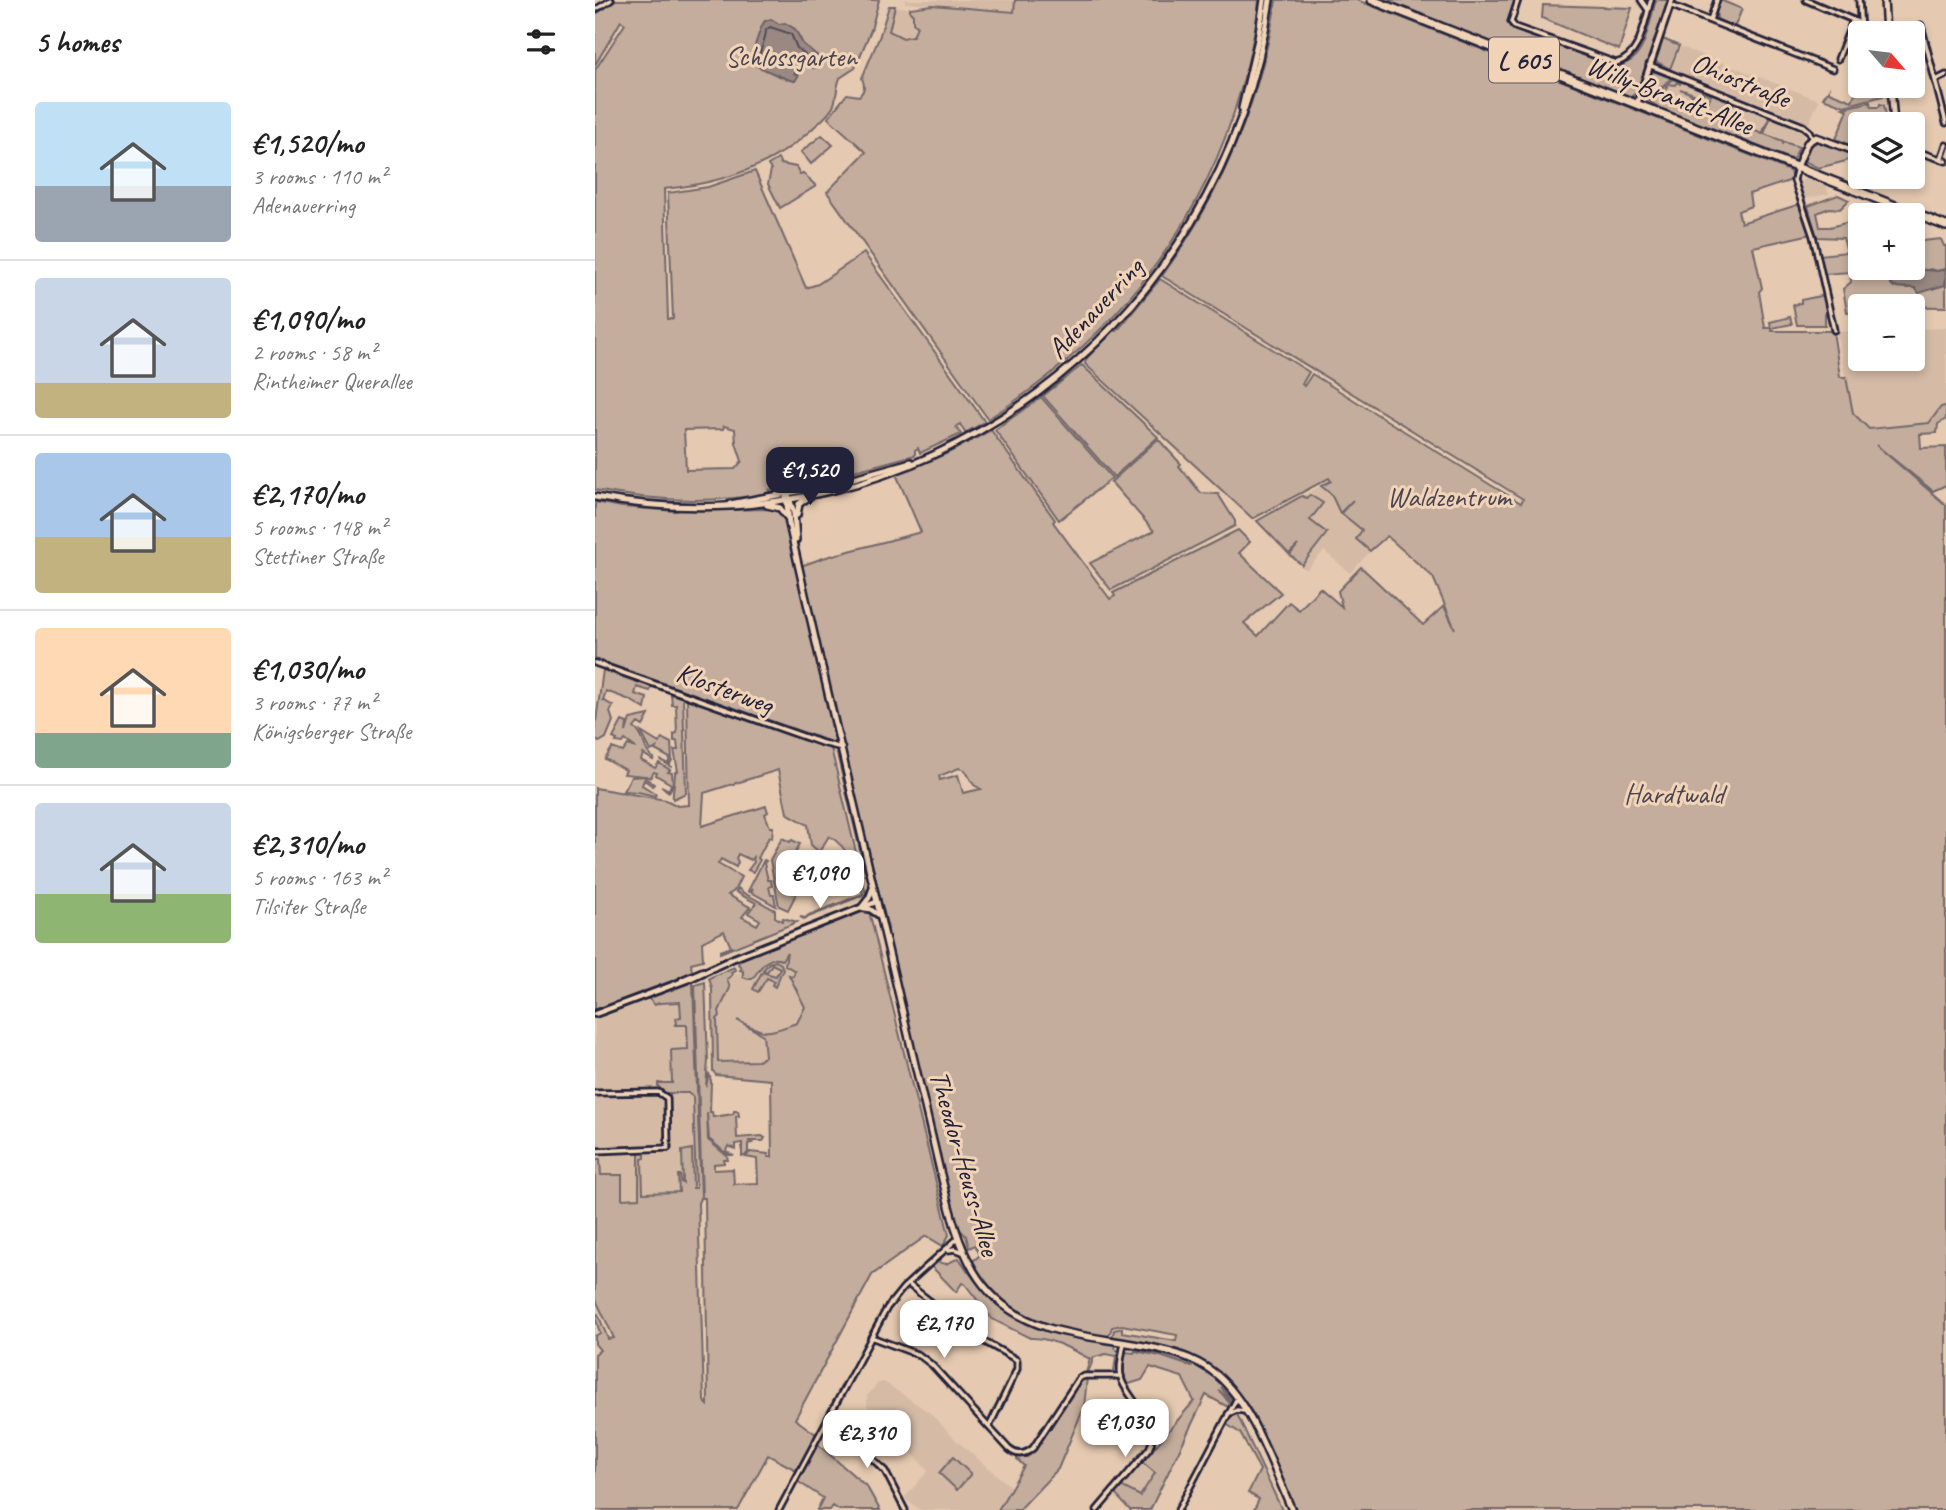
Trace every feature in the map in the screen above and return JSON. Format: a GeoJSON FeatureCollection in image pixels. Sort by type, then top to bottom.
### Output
{"type":"FeatureCollection","features":[{"type":"Feature","properties":{"kind":"main road","name":"Adenauerring"},"geometry":{"type":"LineString","coordinates":[[1239,121],[1264,0]]}},
{"type":"Feature","properties":{"kind":"main road","name":"Adenauerring"},"geometry":{"type":"LineString","coordinates":[[727,505],[825,491],[885,474],[966,439],[1022,405],[1080,360],[1148,286],[1189,228],[1220,169],[1239,121],[1257,65],[1270,0]]}},
{"type":"Feature","properties":{"kind":"main road","name":"Willy-Brandt-Allee"},"geometry":{"type":"LineString","coordinates":[[1372,0],[1797,167]]}},
{"type":"Feature","properties":{"kind":"main road"},"geometry":{"type":"LineString","coordinates":[[1884,0],[1885,21]]}},
{"type":"Feature","properties":{"kind":"main road"},"geometry":{"type":"LineString","coordinates":[[1797,167],[1807,143],[1812,139],[1820,138],[1848,148]]}},
{"type":"Feature","properties":{"kind":"main road","name":"L 605"},"geometry":{"type":"LineString","coordinates":[[1797,167],[1946,226]]}},
{"type":"Feature","properties":{"kind":"main road","name":"Adenauerring"},"geometry":{"type":"LineString","coordinates":[[595,497],[673,506],[757,505],[915,461]]}},
{"type":"Feature","properties":{"kind":"main road"},"geometry":{"type":"LineString","coordinates":[[795,529],[797,510],[801,502],[825,491]]}},
{"type":"Feature","properties":{"kind":"main road","name":"Theodor-Heuss-Allee"},"geometry":{"type":"LineString","coordinates":[[787,496],[789,524],[876,902],[940,1171],[963,1252],[982,1286],[1014,1313],[1050,1328],[1169,1351],[1192,1360],[1219,1377],[1246,1412],[1292,1510]]}},
{"type":"Feature","properties":{"kind":"main road","name":"Theodor-Heuss-Allee"},"geometry":{"type":"LineString","coordinates":[[787,496],[795,529],[796,550]]}},
{"type":"Feature","properties":{"kind":"main road"},"geometry":{"type":"LineString","coordinates":[[757,505],[780,508],[786,514],[789,524]]}},
{"type":"Feature","properties":{"kind":"street"},"geometry":{"type":"LineString","coordinates":[[595,10],[611,0]]}},
{"type":"Feature","properties":{"kind":"street"},"geometry":{"type":"LineString","coordinates":[[1518,0],[1511,22],[1515,27],[1611,63],[1626,60],[1632,54],[1651,0]]}},
{"type":"Feature","properties":{"kind":"street"},"geometry":{"type":"LineString","coordinates":[[1641,0],[1648,10]]}},
{"type":"Feature","properties":{"kind":"street"},"geometry":{"type":"LineString","coordinates":[[1710,20],[1717,0]]}},
{"type":"Feature","properties":{"kind":"street"},"geometry":{"type":"LineString","coordinates":[[1805,0],[1853,20],[1838,59]]}},
{"type":"Feature","properties":{"kind":"street"},"geometry":{"type":"LineString","coordinates":[[1859,0],[1860,21]]}},
{"type":"Feature","properties":{"kind":"street"},"geometry":{"type":"LineString","coordinates":[[1637,105],[1671,2],[1833,69]]}},
{"type":"Feature","properties":{"kind":"street"},"geometry":{"type":"LineString","coordinates":[[1925,46],[1946,123]]}},
{"type":"Feature","properties":{"kind":"street","name":"Ohiostraße"},"geometry":{"type":"LineString","coordinates":[[1649,65],[1803,126],[1812,139]]}},
{"type":"Feature","properties":{"kind":"street"},"geometry":{"type":"LineString","coordinates":[[1935,80],[1946,75]]}},
{"type":"Feature","properties":{"kind":"street"},"geometry":{"type":"LineString","coordinates":[[1925,154],[1943,160],[1946,145]]}},
{"type":"Feature","properties":{"kind":"street"},"geometry":{"type":"LineString","coordinates":[[1797,167],[1794,180],[1813,236],[1834,330]]}},
{"type":"Feature","properties":{"kind":"street","name":"Klosterweg"},"geometry":{"type":"LineString","coordinates":[[595,663],[842,748]]}},
{"type":"Feature","properties":{"kind":"street"},"geometry":{"type":"LineString","coordinates":[[861,907],[869,898],[873,887]]}},
{"type":"Feature","properties":{"kind":"street"},"geometry":{"type":"LineString","coordinates":[[595,1014],[700,975],[704,971],[876,902]]}},
{"type":"Feature","properties":{"kind":"street"},"geometry":{"type":"LineString","coordinates":[[861,907],[880,916]]}},
{"type":"Feature","properties":{"kind":"street"},"geometry":{"type":"LineString","coordinates":[[595,1093],[658,1092],[667,1098],[668,1148],[595,1151]]}},
{"type":"Feature","properties":{"kind":"street"},"geometry":{"type":"LineString","coordinates":[[779,1510],[890,1303],[958,1238]]}},
{"type":"Feature","properties":{"kind":"street"},"geometry":{"type":"LineString","coordinates":[[946,1250],[963,1252]]}},
{"type":"Feature","properties":{"kind":"street"},"geometry":{"type":"LineString","coordinates":[[908,1284],[976,1337],[1017,1360],[1017,1369],[989,1427]]}},
{"type":"Feature","properties":{"kind":"street"},"geometry":{"type":"LineString","coordinates":[[871,1337],[924,1359],[1012,1451],[1018,1454],[1026,1453],[1035,1445],[1079,1378],[1121,1376]]}},
{"type":"Feature","properties":{"kind":"street"},"geometry":{"type":"LineString","coordinates":[[1097,1510],[1153,1441],[1151,1429],[1121,1376],[1124,1343]]}},
{"type":"Feature","properties":{"kind":"street"},"geometry":{"type":"LineString","coordinates":[[1178,1510],[1237,1398]]}},
{"type":"Feature","properties":{"kind":"street"},"geometry":{"type":"LineString","coordinates":[[1228,1414],[1237,1410],[1246,1412]]}},
{"type":"Feature","properties":{"kind":"street"},"geometry":{"type":"LineString","coordinates":[[829,1417],[885,1471],[905,1510]]}},
{"type":"Feature","properties":{"kind":"shaded area"},"geometry":{"type":"Polygon","coordinates":[[[905,0],[1015,0],[1014,11],[905,3],[905,0]]]}},
{"type":"Feature","properties":{"kind":"shaded area"},"geometry":{"type":"Polygon","coordinates":[[[889,5],[920,10],[916,43],[880,32],[889,5]]]}},
{"type":"Feature","properties":{"kind":"shaded area"},"geometry":{"type":"Polygon","coordinates":[[[1681,47],[1819,100],[1798,149],[1646,90],[1668,77],[1681,47]]]}},
{"type":"Feature","properties":{"kind":"shaded area"},"geometry":{"type":"Polygon","coordinates":[[[1808,179],[1826,186],[1829,194],[1802,199],[1798,188],[1801,181],[1808,179]]]}},
{"type":"Feature","properties":{"kind":"shaded area"},"geometry":{"type":"Polygon","coordinates":[[[1946,328],[1946,406],[1940,407],[1929,423],[1869,429],[1853,413],[1836,332],[1848,332],[1848,371],[1925,371],[1925,329],[1946,328]]]}},
{"type":"Feature","properties":{"kind":"shaded area"},"geometry":{"type":"Polygon","coordinates":[[[1332,480],[1355,498],[1342,513],[1378,543],[1350,573],[1324,551],[1306,570],[1256,521],[1332,480]]]}},
{"type":"Feature","properties":{"kind":"shaded area"},"geometry":{"type":"Polygon","coordinates":[[[789,948],[813,1009],[765,1061],[716,1063],[715,1013],[718,1015],[720,1012],[726,979],[789,948]]]}},
{"type":"Feature","properties":{"kind":"shaded area"},"geometry":{"type":"Polygon","coordinates":[[[691,981],[699,1202],[595,1205],[595,1017],[637,1001],[646,1002],[647,998],[691,981]]]}},
{"type":"Feature","properties":{"kind":"shaded area"},"geometry":{"type":"Polygon","coordinates":[[[884,1382],[930,1413],[957,1441],[1011,1487],[998,1510],[920,1510],[904,1498],[928,1471],[867,1406],[867,1396],[878,1383],[884,1382]]]}},
{"type":"Feature","properties":{"kind":"shaded area"},"geometry":{"type":"Polygon","coordinates":[[[1142,1462],[1155,1473],[1140,1496],[1122,1486],[1142,1462]]]}},
{"type":"Feature","properties":{"kind":"green space","name":"Schlossgarten"},"geometry":{"type":"Polygon","coordinates":[[[609,0],[879,0],[871,30],[855,68],[840,78],[833,107],[811,130],[779,155],[742,172],[704,183],[664,189],[668,319],[673,319],[668,193],[708,187],[755,171],[806,288],[818,284],[864,253],[985,422],[965,433],[960,424],[956,427],[961,434],[920,453],[918,448],[915,455],[825,479],[769,490],[769,493],[726,499],[682,500],[595,490],[595,70],[625,24],[621,21],[595,65],[595,14],[604,9],[601,4],[609,0]],[[724,426],[723,429],[684,430],[686,470],[735,469],[742,461],[735,429],[724,426]]]}},
{"type":"Feature","properties":{"kind":"green space"},"geometry":{"type":"Polygon","coordinates":[[[1015,0],[1259,0],[1247,67],[1224,140],[1202,189],[1176,235],[1146,278],[1112,317],[1074,354],[1033,388],[988,419],[827,192],[866,152],[828,118],[847,94],[859,96],[862,92],[862,78],[889,6],[895,6],[889,31],[903,38],[913,36],[917,26],[913,23],[910,8],[932,5],[1014,12],[1015,0]]]}},
{"type":"Feature","properties":{"kind":"green space","name":"Hardtwald"},"geometry":{"type":"Polygon","coordinates":[[[1276,0],[1357,0],[1790,171],[1792,180],[1749,194],[1751,206],[1738,211],[1741,223],[1800,204],[1811,234],[1753,247],[1762,288],[1759,292],[1765,328],[1771,328],[1770,322],[1790,317],[1792,324],[1772,328],[1772,331],[1833,331],[1840,377],[1846,377],[1853,413],[1869,429],[1929,423],[1941,407],[1946,406],[1946,419],[1938,424],[1937,433],[1920,434],[1921,448],[1946,447],[1946,485],[1933,491],[1876,445],[1946,505],[1946,1510],[1296,1510],[1254,1415],[1226,1379],[1193,1358],[1112,1338],[1114,1330],[1122,1328],[1122,1332],[1176,1341],[1177,1335],[1122,1325],[1112,1327],[1108,1338],[1047,1324],[1015,1309],[1000,1297],[971,1263],[980,1255],[975,1245],[969,1248],[966,1236],[956,1225],[801,566],[921,532],[896,474],[948,453],[991,430],[1055,520],[1053,522],[1110,599],[1115,596],[1113,593],[1238,530],[1250,542],[1239,553],[1281,593],[1244,623],[1258,636],[1289,602],[1299,610],[1320,588],[1342,607],[1338,591],[1361,567],[1423,625],[1444,606],[1455,629],[1433,577],[1387,536],[1370,551],[1356,539],[1362,530],[1341,513],[1353,500],[1340,513],[1331,494],[1321,486],[1331,481],[1329,478],[1252,518],[1085,364],[1086,359],[1114,330],[1117,331],[1160,279],[1309,372],[1302,384],[1304,386],[1312,374],[1521,503],[1523,499],[1162,276],[1203,213],[1236,145],[1260,74],[1276,0]],[[959,768],[939,776],[940,780],[958,775],[963,793],[981,789],[974,785],[965,770],[959,768]]]}},
{"type":"Feature","properties":{"kind":"green space"},"geometry":{"type":"Polygon","coordinates":[[[1380,0],[1560,70],[1385,0],[1515,0],[1507,22],[1510,27],[1610,65],[1622,65],[1638,54],[1647,34],[1656,0],[1669,0],[1637,92],[1631,97],[1627,96],[1629,98],[1380,0]]]}},
{"type":"Feature","properties":{"kind":"green space"},"geometry":{"type":"Polygon","coordinates":[[[1720,0],[1742,9],[1734,28],[1717,19],[1716,10],[1720,0]]]}},
{"type":"Feature","properties":{"kind":"green space"},"geometry":{"type":"Polygon","coordinates":[[[1543,5],[1632,8],[1619,50],[1542,18],[1543,5]]]}},
{"type":"Feature","properties":{"kind":"green space"},"geometry":{"type":"Polygon","coordinates":[[[1663,39],[1679,46],[1670,69],[1655,61],[1663,39]]]}},
{"type":"Feature","properties":{"kind":"green space"},"geometry":{"type":"Polygon","coordinates":[[[1652,71],[1671,78],[1648,100],[1644,96],[1652,71]]]}},
{"type":"Feature","properties":{"kind":"green space"},"geometry":{"type":"Polygon","coordinates":[[[1673,79],[1681,82],[1668,84],[1665,94],[1689,104],[1692,94],[1680,89],[1694,94],[1690,104],[1697,107],[1702,97],[1698,107],[1705,110],[1711,95],[1704,92],[1702,95],[1702,90],[1736,103],[1732,104],[1726,118],[1762,134],[1769,118],[1766,115],[1774,118],[1770,119],[1764,134],[1799,147],[1794,158],[1704,125],[1790,161],[1672,115],[1649,101],[1673,79]]]}},
{"type":"Feature","properties":{"kind":"green space"},"geometry":{"type":"Polygon","coordinates":[[[1829,89],[1829,92],[1852,101],[1853,98],[1875,98],[1844,106],[1823,98],[1829,89]]]}},
{"type":"Feature","properties":{"kind":"green space"},"geometry":{"type":"Polygon","coordinates":[[[1870,102],[1871,107],[1884,105],[1885,112],[1848,112],[1848,144],[1836,139],[1848,110],[1843,108],[1870,102]]]}},
{"type":"Feature","properties":{"kind":"green space"},"geometry":{"type":"Polygon","coordinates":[[[822,135],[833,145],[811,164],[801,152],[822,135]]]}},
{"type":"Feature","properties":{"kind":"green space"},"geometry":{"type":"Polygon","coordinates":[[[1817,142],[1848,153],[1848,160],[1818,168],[1804,161],[1809,147],[1817,142]]]}},
{"type":"Feature","properties":{"kind":"green space"},"geometry":{"type":"Polygon","coordinates":[[[778,159],[781,164],[796,167],[800,174],[803,173],[816,186],[780,208],[768,184],[771,170],[768,165],[778,159]]]}},
{"type":"Feature","properties":{"kind":"green space"},"geometry":{"type":"Polygon","coordinates":[[[1838,195],[1849,200],[1840,209],[1829,208],[1817,213],[1820,227],[1848,222],[1848,272],[1824,274],[1819,255],[1847,252],[1843,238],[1817,237],[1808,206],[1838,195]]]}},
{"type":"Feature","properties":{"kind":"green space"},"geometry":{"type":"Polygon","coordinates":[[[1941,239],[1946,246],[1946,269],[1925,272],[1925,241],[1941,239]]]}},
{"type":"Feature","properties":{"kind":"green space"},"geometry":{"type":"Polygon","coordinates":[[[1946,276],[1946,307],[1925,307],[1925,294],[1848,294],[1847,312],[1843,289],[1851,282],[1908,280],[1894,287],[1915,288],[1946,276]]]}},
{"type":"Feature","properties":{"kind":"green space"},"geometry":{"type":"Polygon","coordinates":[[[1825,295],[1828,313],[1825,314],[1825,325],[1797,325],[1793,305],[1801,303],[1801,300],[1825,295]]]}},
{"type":"Feature","properties":{"kind":"green space"},"geometry":{"type":"Polygon","coordinates":[[[1082,365],[1158,437],[1114,477],[1043,396],[1082,365]]]}},
{"type":"Feature","properties":{"kind":"green space"},"geometry":{"type":"Polygon","coordinates":[[[1041,397],[1112,478],[1059,520],[995,430],[1041,397]]]}},
{"type":"Feature","properties":{"kind":"green space"},"geometry":{"type":"Polygon","coordinates":[[[1158,439],[1181,464],[1179,466],[1201,493],[1218,494],[1235,521],[1235,526],[1111,590],[1090,563],[1154,531],[1111,482],[1158,439]]]}},
{"type":"Feature","properties":{"kind":"green space"},"geometry":{"type":"Polygon","coordinates":[[[1310,495],[1323,503],[1310,520],[1327,533],[1302,565],[1290,555],[1298,545],[1289,554],[1257,521],[1302,496],[1306,498],[1310,495]]]}},
{"type":"Feature","properties":{"kind":"green space"},"geometry":{"type":"Polygon","coordinates":[[[595,502],[676,511],[768,506],[771,508],[726,510],[782,511],[787,521],[836,738],[834,743],[595,659],[595,502]]]}},
{"type":"Feature","properties":{"kind":"green space"},"geometry":{"type":"Polygon","coordinates":[[[603,670],[651,687],[650,691],[637,687],[635,694],[647,698],[645,709],[606,691],[603,700],[613,706],[610,712],[613,721],[606,738],[599,742],[595,739],[595,716],[596,721],[603,670]]]}},
{"type":"Feature","properties":{"kind":"green space"},"geometry":{"type":"Polygon","coordinates":[[[671,694],[683,698],[686,793],[673,799],[675,772],[678,771],[674,750],[678,750],[677,741],[674,741],[674,734],[677,733],[676,705],[672,705],[671,694]]]}},
{"type":"Feature","properties":{"kind":"green space"},"geometry":{"type":"Polygon","coordinates":[[[687,699],[831,748],[866,894],[804,919],[800,917],[805,918],[863,894],[855,869],[842,847],[829,836],[819,852],[811,845],[808,825],[787,813],[778,770],[704,793],[702,826],[766,806],[768,812],[765,814],[770,827],[773,827],[772,838],[769,837],[753,872],[748,870],[754,862],[753,857],[751,860],[738,854],[736,867],[721,859],[718,864],[741,877],[734,891],[728,895],[750,907],[742,917],[757,925],[760,920],[748,913],[756,903],[736,892],[738,888],[775,910],[775,917],[782,921],[783,918],[797,922],[720,953],[731,947],[724,931],[702,942],[703,960],[691,963],[692,973],[595,1012],[595,788],[666,800],[678,806],[689,805],[687,699]]]}},
{"type":"Feature","properties":{"kind":"green space"},"geometry":{"type":"Polygon","coordinates":[[[649,715],[643,726],[638,723],[634,728],[654,758],[653,760],[643,754],[641,760],[655,768],[659,763],[670,770],[668,772],[672,773],[673,785],[669,792],[661,786],[669,790],[671,784],[656,775],[657,773],[654,772],[650,778],[646,776],[645,778],[654,784],[653,786],[644,780],[642,785],[656,794],[655,796],[623,791],[631,777],[645,776],[624,774],[626,770],[605,759],[612,748],[623,752],[628,745],[636,748],[625,740],[623,743],[616,742],[613,738],[622,721],[627,723],[626,732],[630,719],[649,715]]]}},
{"type":"Feature","properties":{"kind":"green space"},"geometry":{"type":"Polygon","coordinates":[[[641,732],[659,743],[663,739],[671,743],[672,760],[669,765],[660,760],[668,764],[670,758],[655,750],[656,748],[651,751],[641,732]]]}},
{"type":"Feature","properties":{"kind":"green space"},"geometry":{"type":"Polygon","coordinates":[[[836,750],[840,754],[866,876],[836,750]]]}},
{"type":"Feature","properties":{"kind":"green space"},"geometry":{"type":"Polygon","coordinates":[[[782,838],[800,844],[779,882],[799,888],[788,910],[779,906],[770,860],[782,838]]]}},
{"type":"Feature","properties":{"kind":"green space"},"geometry":{"type":"Polygon","coordinates":[[[764,860],[776,906],[751,892],[753,889],[748,891],[764,860]]]}},
{"type":"Feature","properties":{"kind":"green space"},"geometry":{"type":"Polygon","coordinates":[[[869,911],[949,1235],[943,1246],[926,1236],[872,1275],[795,1419],[817,1435],[814,1441],[867,1487],[880,1510],[839,1510],[833,1506],[830,1510],[817,1510],[823,1498],[794,1479],[798,1471],[768,1455],[738,1510],[595,1510],[595,1354],[600,1350],[595,1344],[595,1336],[600,1333],[595,1316],[598,1314],[608,1339],[614,1338],[595,1298],[595,1159],[600,1159],[601,1175],[622,1175],[622,1199],[639,1198],[639,1151],[645,1151],[645,1158],[642,1159],[643,1193],[679,1192],[678,1175],[683,1183],[682,1151],[692,1149],[693,1188],[696,1188],[693,1097],[688,1093],[665,1093],[658,1086],[658,1083],[672,1083],[671,1050],[688,1049],[687,1025],[674,1025],[677,1024],[676,1018],[681,1017],[680,1002],[655,1005],[647,997],[692,981],[693,983],[701,1196],[698,1203],[704,1401],[708,1405],[705,1198],[702,1198],[695,985],[705,982],[708,1060],[706,1087],[709,1073],[710,1112],[713,1117],[738,1111],[737,1138],[765,1138],[763,1141],[748,1141],[752,1143],[748,1144],[745,1156],[742,1156],[742,1143],[736,1144],[736,1149],[728,1146],[726,1151],[732,1155],[728,1155],[709,1139],[707,1113],[708,1140],[727,1156],[728,1160],[714,1164],[714,1170],[733,1169],[734,1184],[758,1183],[757,1159],[746,1157],[750,1152],[772,1157],[771,1080],[716,1075],[713,1071],[712,988],[709,978],[734,967],[735,970],[727,979],[730,988],[717,1019],[718,1062],[758,1061],[765,1056],[763,1035],[737,1020],[761,1031],[772,1031],[797,1023],[805,1007],[789,975],[793,976],[795,971],[785,965],[787,952],[782,960],[768,961],[752,979],[743,977],[743,971],[740,970],[742,968],[738,964],[742,957],[869,911]]]}},
{"type":"Feature","properties":{"kind":"green space"},"geometry":{"type":"Polygon","coordinates":[[[776,961],[783,969],[775,987],[772,985],[774,981],[767,978],[758,992],[753,989],[762,972],[776,976],[780,968],[772,964],[767,972],[763,970],[769,963],[776,961]]]}},
{"type":"Feature","properties":{"kind":"green space"},"geometry":{"type":"Polygon","coordinates":[[[959,1258],[991,1298],[1025,1321],[1065,1334],[1114,1344],[1116,1350],[1120,1351],[1119,1372],[1122,1373],[1125,1352],[1135,1351],[1193,1367],[1160,1355],[1127,1348],[1153,1348],[1204,1369],[1228,1389],[1233,1400],[1221,1387],[1232,1403],[1219,1390],[1230,1404],[1228,1407],[1206,1395],[1150,1510],[1130,1510],[1115,1494],[1121,1486],[1140,1496],[1155,1473],[1142,1462],[1194,1401],[1182,1377],[1150,1367],[1142,1380],[1126,1385],[1124,1374],[1114,1372],[1116,1356],[1106,1354],[1094,1357],[1086,1373],[1090,1359],[1053,1342],[1030,1338],[992,1319],[965,1284],[962,1283],[956,1292],[932,1267],[938,1262],[946,1264],[959,1258]]]}},
{"type":"Feature","properties":{"kind":"green space"},"geometry":{"type":"Polygon","coordinates":[[[1083,1378],[1087,1378],[1084,1407],[1058,1469],[1019,1510],[998,1510],[1024,1466],[1017,1456],[1027,1457],[1035,1450],[1083,1378]]]}},
{"type":"Feature","properties":{"kind":"green space"},"geometry":{"type":"Polygon","coordinates":[[[1237,1414],[1282,1510],[1254,1510],[1259,1499],[1248,1493],[1260,1470],[1240,1433],[1226,1424],[1230,1417],[1237,1414]]]}},
{"type":"Feature","properties":{"kind":"green space"},"geometry":{"type":"Polygon","coordinates":[[[953,1457],[971,1474],[957,1490],[939,1473],[953,1457]]]}},
{"type":"Feature","properties":{"kind":"water"},"geometry":{"type":"Polygon","coordinates":[[[771,19],[795,29],[803,44],[819,57],[815,68],[809,67],[806,60],[805,67],[799,66],[794,73],[800,73],[795,81],[751,62],[761,28],[765,21],[771,19]]]}},
{"type":"Feature","properties":{"kind":"water"},"geometry":{"type":"Polygon","coordinates":[[[1946,269],[1945,285],[1919,293],[1915,288],[1894,287],[1890,280],[1925,280],[1925,270],[1946,269]]]}},
{"type":"Feature","properties":{"kind":"park label","name":"Waldzentrum"},"geometry":{"type":"Point","coordinates":[1449,496]}}]}
